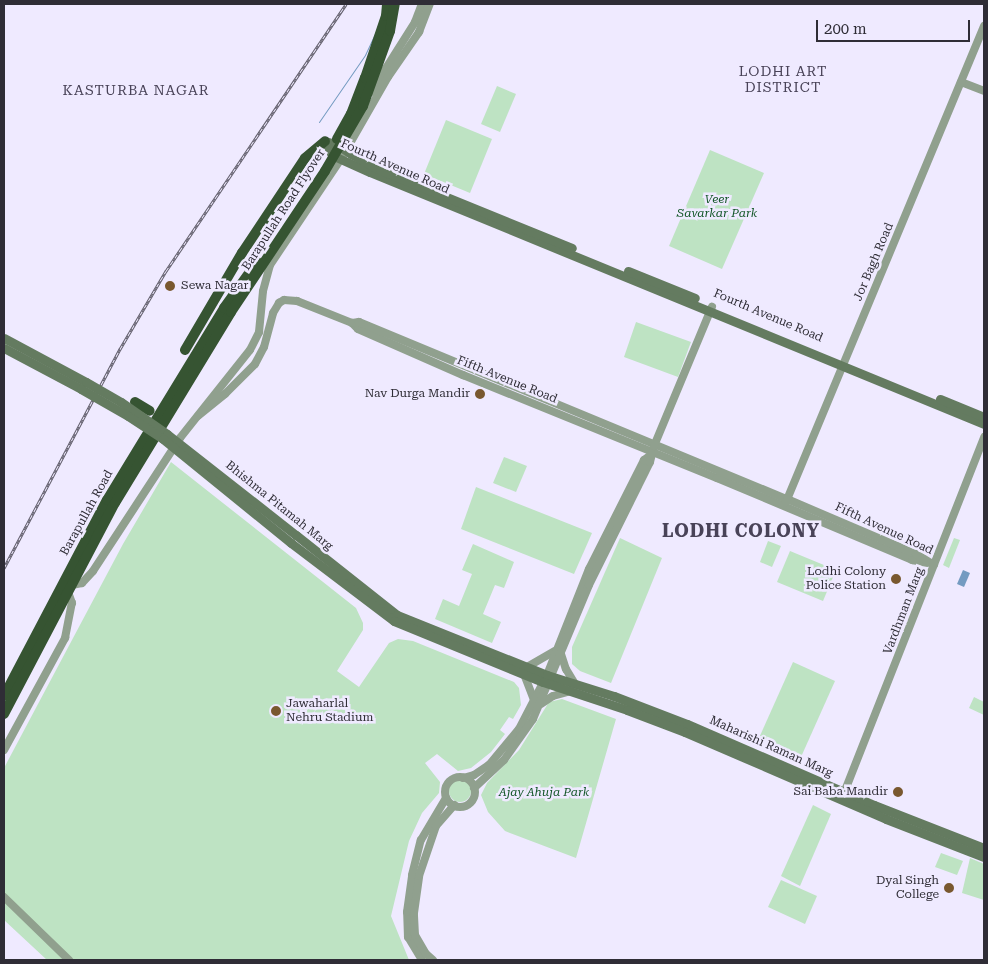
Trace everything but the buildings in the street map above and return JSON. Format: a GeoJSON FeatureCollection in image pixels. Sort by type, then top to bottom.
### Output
{"type":"FeatureCollection","features":[{"type":"Feature","properties":{"kind":"highway","name":"Barapullah Road Flyover"},"geometry":{"type":"LineString","coordinates":[[151,442],[227,310],[320,167],[350,114],[386,16],[387,4]]}},
{"type":"Feature","properties":{"kind":"highway","name":"Barapullah Road Flyover"},"geometry":{"type":"LineString","coordinates":[[196,343],[227,310],[329,164],[363,106],[390,31],[395,4]]}},
{"type":"Feature","properties":{"kind":"highway"},"geometry":{"type":"LineString","coordinates":[[185,350],[196,343],[203,320],[242,253],[305,158],[326,140]]}},
{"type":"Feature","properties":{"kind":"highway"},"geometry":{"type":"LineString","coordinates":[[203,320],[212,327]]}},
{"type":"Feature","properties":{"kind":"highway","name":"Barapullah Road"},"geometry":{"type":"LineString","coordinates":[[4,696],[107,500],[196,343]]}},
{"type":"Feature","properties":{"kind":"highway"},"geometry":{"type":"LineString","coordinates":[[135,402],[150,411]]}},
{"type":"Feature","properties":{"kind":"highway","name":"Barapullah Road"},"geometry":{"type":"LineString","coordinates":[[4,714],[70,588],[151,442]]}},
{"type":"Feature","properties":{"kind":"main road","name":"Fourth Avenue Road"},"geometry":{"type":"LineString","coordinates":[[326,140],[342,147],[380,170],[676,289],[711,309]]}},
{"type":"Feature","properties":{"kind":"main road","name":"Fourth Avenue Road"},"geometry":{"type":"LineString","coordinates":[[326,140],[337,157],[844,363],[984,417]]}},
{"type":"Feature","properties":{"kind":"main road","name":"Bhishma Pitamah Marg"},"geometry":{"type":"LineString","coordinates":[[4,338],[121,402],[144,417],[294,539]]}},
{"type":"Feature","properties":{"kind":"main road","name":"Bhishma Pitamah Marg"},"geometry":{"type":"LineString","coordinates":[[4,348],[143,425],[397,615],[548,679]]}},
{"type":"Feature","properties":{"kind":"main road","name":"Fourth Avenue Road"},"geometry":{"type":"LineString","coordinates":[[844,363],[984,424]]}},
{"type":"Feature","properties":{"kind":"main road","name":"Maharishi Raman Marg"},"geometry":{"type":"LineString","coordinates":[[548,679],[686,732],[886,819],[984,857]]}},
{"type":"Feature","properties":{"kind":"main road","name":"Maharishi Raman Marg"},"geometry":{"type":"LineString","coordinates":[[573,687],[614,696],[687,724],[844,793],[984,848]]}},
{"type":"Feature","properties":{"kind":"street"},"geometry":{"type":"LineString","coordinates":[[4,750],[65,638],[72,603],[70,588],[82,583],[93,571],[180,438],[254,342],[261,320],[263,291],[269,268],[331,171],[342,147],[415,22],[422,4]]}},
{"type":"Feature","properties":{"kind":"street"},"geometry":{"type":"LineString","coordinates":[[342,147],[419,32],[430,4]]}},
{"type":"Feature","properties":{"kind":"street","name":"Jor Bagh Road"},"geometry":{"type":"LineString","coordinates":[[784,507],[984,26]]}},
{"type":"Feature","properties":{"kind":"street"},"geometry":{"type":"LineString","coordinates":[[961,82],[984,91]]}},
{"type":"Feature","properties":{"kind":"street","name":"Fifth Avenue Road"},"geometry":{"type":"LineString","coordinates":[[198,416],[233,387],[255,364],[264,347],[273,313],[279,303],[284,300],[297,301],[352,323],[358,329],[463,375],[652,451],[912,560],[934,564]]}},
{"type":"Feature","properties":{"kind":"street"},"geometry":{"type":"LineString","coordinates":[[446,798],[454,805],[462,806],[470,802],[474,796],[474,788],[515,746],[548,679],[589,586],[650,462],[652,451],[711,309]]}},
{"type":"Feature","properties":{"kind":"street","name":"Vardhman Marg"},"geometry":{"type":"LineString","coordinates":[[844,793],[984,437]]}},
{"type":"Feature","properties":{"kind":"street","name":"Fifth Avenue Road"},"geometry":{"type":"LineString","coordinates":[[652,451],[788,499],[907,550],[934,564]]}},
{"type":"Feature","properties":{"kind":"street"},"geometry":{"type":"LineString","coordinates":[[537,702],[525,670],[558,653]]}},
{"type":"Feature","properties":{"kind":"street"},"geometry":{"type":"LineString","coordinates":[[422,960],[408,937],[407,912],[412,875],[421,840],[446,798],[445,790],[449,782],[456,778],[464,778],[479,772],[498,755],[519,730],[537,702],[573,687],[558,653]]}},
{"type":"Feature","properties":{"kind":"street"},"geometry":{"type":"LineString","coordinates":[[464,778],[474,788]]}},
{"type":"Feature","properties":{"kind":"street"},"geometry":{"type":"LineString","coordinates":[[433,960],[426,954],[415,935],[414,913],[419,876],[436,826],[454,805]]}},
{"type":"Feature","properties":{"kind":"street"},"geometry":{"type":"LineString","coordinates":[[4,897],[70,960]]}},
{"type":"Feature","properties":{"kind":"green space"},"geometry":{"type":"Polygon","coordinates":[[[497,86],[516,94],[500,132],[481,124],[497,86]]]}},
{"type":"Feature","properties":{"kind":"green space"},"geometry":{"type":"Polygon","coordinates":[[[446,120],[492,139],[470,193],[424,174],[446,120]]]}},
{"type":"Feature","properties":{"kind":"green space","name":"Veer Savarkar Park"},"geometry":{"type":"Polygon","coordinates":[[[710,150],[764,173],[722,269],[669,246],[710,150]]]}},
{"type":"Feature","properties":{"kind":"green space"},"geometry":{"type":"Polygon","coordinates":[[[636,322],[691,342],[678,377],[624,357],[636,322]]]}},
{"type":"Feature","properties":{"kind":"green space"},"geometry":{"type":"Polygon","coordinates":[[[504,457],[527,466],[516,492],[493,483],[504,457]]]}},
{"type":"Feature","properties":{"kind":"green space","name":"Jawaharlal Nehru Stadium"},"geometry":{"type":"Polygon","coordinates":[[[171,462],[356,608],[363,623],[363,630],[337,671],[359,687],[389,643],[398,639],[413,641],[514,682],[519,688],[521,705],[513,719],[509,717],[500,730],[505,734],[491,752],[471,768],[458,771],[437,754],[425,763],[440,782],[439,793],[422,813],[409,841],[391,916],[409,960],[47,960],[4,920],[4,768],[123,544],[171,462]]]}},
{"type":"Feature","properties":{"kind":"green space"},"geometry":{"type":"Polygon","coordinates":[[[476,487],[592,533],[574,574],[461,529],[476,487]]]}},
{"type":"Feature","properties":{"kind":"green space"},"geometry":{"type":"Polygon","coordinates":[[[620,538],[662,558],[611,683],[580,671],[572,664],[572,647],[620,538]]]}},
{"type":"Feature","properties":{"kind":"green space"},"geometry":{"type":"Polygon","coordinates":[[[954,538],[960,540],[949,568],[943,565],[954,538]]]}},
{"type":"Feature","properties":{"kind":"green space"},"geometry":{"type":"Polygon","coordinates":[[[768,541],[781,546],[772,567],[760,562],[768,541]]]}},
{"type":"Feature","properties":{"kind":"green space"},"geometry":{"type":"Polygon","coordinates":[[[473,544],[514,562],[504,588],[495,585],[483,614],[501,622],[492,643],[435,619],[443,599],[459,606],[472,574],[462,570],[473,544]]]}},
{"type":"Feature","properties":{"kind":"green space"},"geometry":{"type":"Polygon","coordinates":[[[790,551],[836,570],[823,601],[777,582],[790,551]]]}},
{"type":"Feature","properties":{"kind":"green space"},"geometry":{"type":"Polygon","coordinates":[[[793,662],[835,681],[801,757],[759,738],[793,662]]]}},
{"type":"Feature","properties":{"kind":"green space"},"geometry":{"type":"Polygon","coordinates":[[[974,697],[984,702],[984,715],[969,708],[974,697]]]}},
{"type":"Feature","properties":{"kind":"green space","name":"Ajay Ahuja Park"},"geometry":{"type":"Polygon","coordinates":[[[562,699],[616,719],[576,858],[505,831],[488,812],[481,795],[487,783],[519,750],[549,702],[562,699]]]}},
{"type":"Feature","properties":{"kind":"green space"},"geometry":{"type":"Polygon","coordinates":[[[460,780],[468,783],[471,791],[468,799],[460,802],[452,799],[449,791],[452,783],[460,780]]]}},
{"type":"Feature","properties":{"kind":"green space"},"geometry":{"type":"Polygon","coordinates":[[[813,805],[831,814],[800,886],[781,876],[813,805]]]}},
{"type":"Feature","properties":{"kind":"green space"},"geometry":{"type":"Polygon","coordinates":[[[941,853],[963,861],[957,875],[935,867],[941,853]]]}},
{"type":"Feature","properties":{"kind":"green space"},"geometry":{"type":"Polygon","coordinates":[[[970,858],[984,864],[984,900],[962,893],[970,858]]]}},
{"type":"Feature","properties":{"kind":"green space"},"geometry":{"type":"Polygon","coordinates":[[[781,880],[817,896],[805,924],[768,907],[781,880]]]}},
{"type":"Feature","properties":{"kind":"water"},"geometry":{"type":"Polygon","coordinates":[[[963,570],[970,573],[964,587],[957,584],[963,570]]]}},
{"type":"Feature","properties":{"kind":"waterway"},"geometry":{"type":"LineString","coordinates":[[319,122],[365,55],[375,34]]}},
{"type":"Feature","properties":{"kind":"railway"},"geometry":{"type":"LineString","coordinates":[[4,568],[120,349],[166,271],[346,4]]}},
{"type":"Feature","properties":{"kind":"place","name":"Sewa Nagar"},"geometry":{"type":"Point","coordinates":[170,286]}},
{"type":"Feature","properties":{"kind":"place","name":"Nav Durga Mandir"},"geometry":{"type":"Point","coordinates":[480,394]}},
{"type":"Feature","properties":{"kind":"place","name":"Lodhi Colony Police Station"},"geometry":{"type":"Point","coordinates":[896,579]}},
{"type":"Feature","properties":{"kind":"place","name":"Jawaharlal Nehru Stadium"},"geometry":{"type":"Point","coordinates":[276,711]}},
{"type":"Feature","properties":{"kind":"place","name":"Sai Baba Mandir"},"geometry":{"type":"Point","coordinates":[898,792]}},
{"type":"Feature","properties":{"kind":"place","name":"Dyal Singh College"},"geometry":{"type":"Point","coordinates":[949,888]}},
{"type":"Feature","properties":{"kind":"district","name":"LODHI ART DISTRICT"},"geometry":{"type":"Point","coordinates":[783,79]}},
{"type":"Feature","properties":{"kind":"district","name":"KASTURBA NAGAR"},"geometry":{"type":"Point","coordinates":[136,90]}},
{"type":"Feature","properties":{"kind":"district","name":"LODHI COLONY"},"geometry":{"type":"Point","coordinates":[741,531]}}]}
